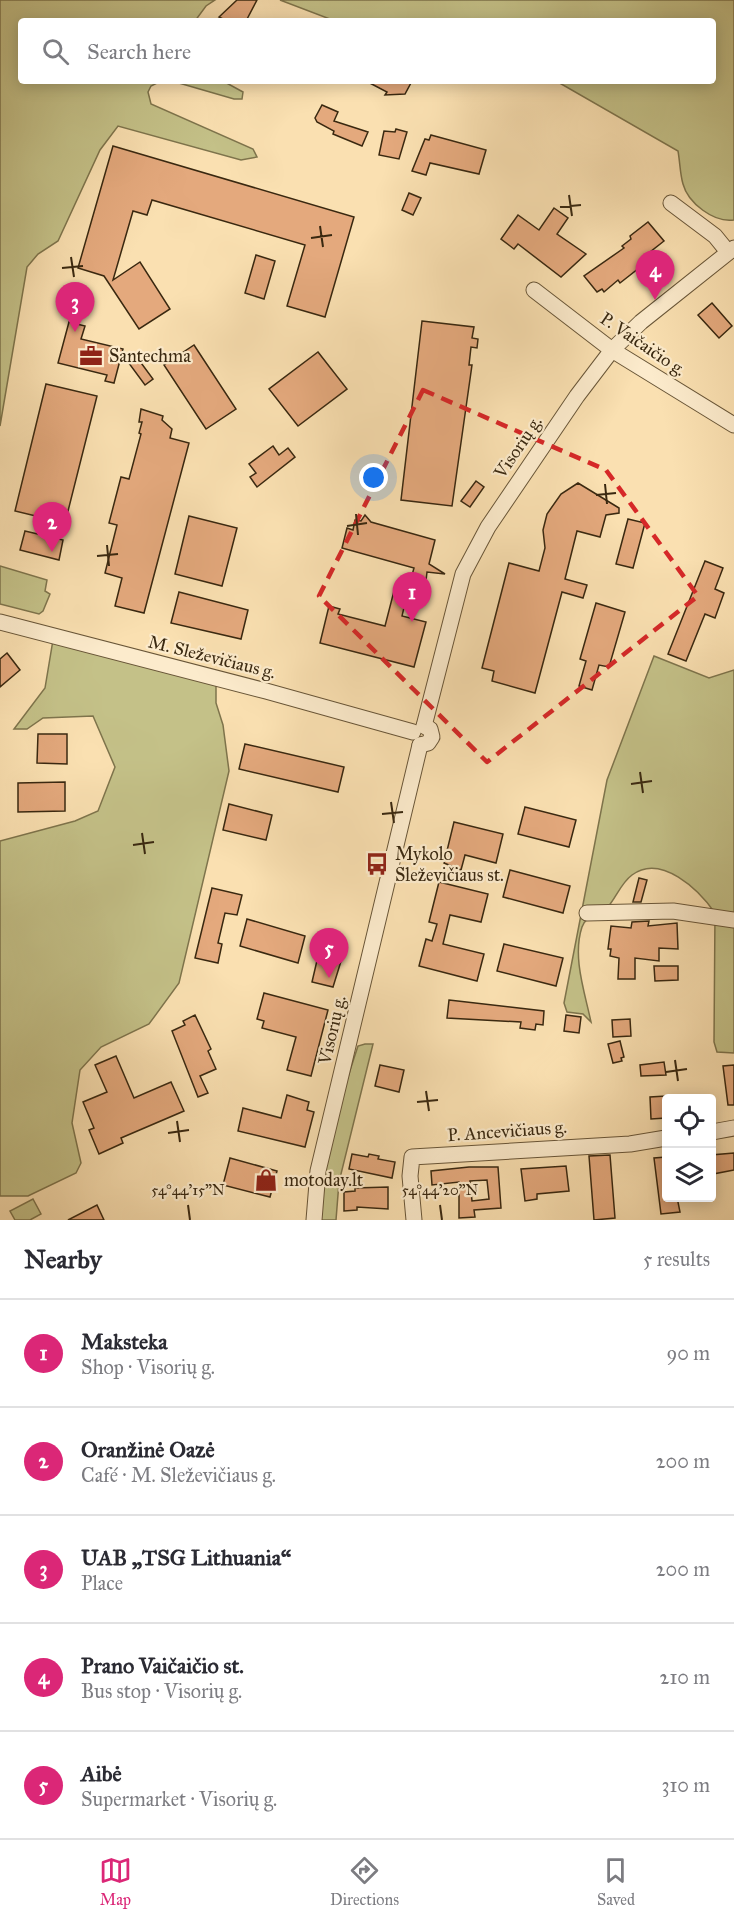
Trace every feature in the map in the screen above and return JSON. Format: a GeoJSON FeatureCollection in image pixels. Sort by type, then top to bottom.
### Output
{"type":"FeatureCollection","features":[{"type":"Feature","properties":{"kind":"street"},"geometry":{"type":"LineString","coordinates":[[671,203],[731,250]]}},
{"type":"Feature","properties":{"kind":"street","name":"Visorių g."},"geometry":{"type":"LineString","coordinates":[[314,1220],[318,1172],[419,734],[458,592],[470,559],[535,456],[612,350],[641,322],[731,250]]}},
{"type":"Feature","properties":{"kind":"street","name":"P. Vaičaičio g."},"geometry":{"type":"LineString","coordinates":[[534,290],[612,350],[734,425]]}},
{"type":"Feature","properties":{"kind":"street","name":"M. Sleževičiaus g."},"geometry":{"type":"LineString","coordinates":[[0,622],[266,691],[419,734]]}},
{"type":"Feature","properties":{"kind":"street"},"geometry":{"type":"LineString","coordinates":[[587,913],[673,911],[734,920]]}},
{"type":"Feature","properties":{"kind":"street"},"geometry":{"type":"LineString","coordinates":[[716,1131],[734,1128]]}},
{"type":"Feature","properties":{"kind":"street","name":"P. Ancevičiaus g."},"geometry":{"type":"LineString","coordinates":[[414,1220],[410,1176],[412,1157],[630,1143],[662,1139]]}},
{"type":"Feature","properties":{"kind":"highlighted area"},"geometry":{"type":"Polygon","coordinates":[[[423,390],[606,470],[698,596],[487,762],[319,596],[423,390]]]}},
{"type":"Feature","properties":{"kind":"shaded area"},"geometry":{"type":"Polygon","coordinates":[[[0,0],[215,0],[206,6],[197,18],[18,18],[18,84],[155,84],[148,92],[151,104],[253,149],[257,157],[241,160],[118,126],[100,150],[58,241],[38,254],[27,267],[0,426],[0,0]]]}},
{"type":"Feature","properties":{"kind":"shaded area"},"geometry":{"type":"Polygon","coordinates":[[[280,0],[734,0],[734,220],[710,215],[690,198],[683,184],[678,151],[561,84],[716,84],[716,18],[327,18],[280,0]]]}},
{"type":"Feature","properties":{"kind":"shaded area"},"geometry":{"type":"Polygon","coordinates":[[[182,84],[228,84],[243,92],[242,99],[234,99],[182,84]]]}},
{"type":"Feature","properties":{"kind":"shaded area"},"geometry":{"type":"Polygon","coordinates":[[[0,566],[47,580],[45,591],[50,594],[43,611],[39,614],[0,604],[0,566]]]}},
{"type":"Feature","properties":{"kind":"shaded area"},"geometry":{"type":"Polygon","coordinates":[[[53,640],[216,683],[216,703],[223,725],[229,771],[179,983],[149,1024],[101,1047],[80,1070],[72,1123],[81,1163],[76,1173],[28,1196],[0,1196],[0,841],[75,821],[98,811],[115,767],[93,716],[43,718],[27,729],[14,729],[45,688],[53,640]]]}},
{"type":"Feature","properties":{"kind":"shaded area"},"geometry":{"type":"Polygon","coordinates":[[[654,656],[709,678],[734,670],[734,1053],[717,1052],[714,1042],[715,913],[689,885],[667,871],[655,868],[643,869],[632,875],[607,908],[584,923],[578,950],[591,1022],[583,1014],[567,1012],[564,1003],[607,780],[654,656]]]}},
{"type":"Feature","properties":{"kind":"shaded area"},"geometry":{"type":"Polygon","coordinates":[[[373,1044],[339,1182],[336,1220],[319,1220],[324,1176],[338,1110],[358,1046],[373,1044]]]}},
{"type":"Feature","properties":{"kind":"shaded area"},"geometry":{"type":"Polygon","coordinates":[[[33,1199],[41,1214],[30,1220],[15,1220],[10,1211],[33,1199]]]}},
{"type":"Feature","properties":{"kind":"building"},"geometry":{"type":"Polygon","coordinates":[[[237,0],[257,0],[248,18],[219,17],[237,0]]]}},
{"type":"Feature","properties":{"kind":"building"},"geometry":{"type":"Polygon","coordinates":[[[372,84],[410,84],[405,94],[385,95],[387,92],[372,84]]]}},
{"type":"Feature","properties":{"kind":"building"},"geometry":{"type":"Polygon","coordinates":[[[322,105],[338,112],[334,121],[368,132],[362,146],[333,134],[334,131],[317,122],[315,118],[322,105]]]}},
{"type":"Feature","properties":{"kind":"building"},"geometry":{"type":"Polygon","coordinates":[[[396,129],[407,132],[399,159],[379,155],[384,131],[395,132],[396,129]]]}},
{"type":"Feature","properties":{"kind":"building"},"geometry":{"type":"Polygon","coordinates":[[[431,135],[486,150],[479,174],[430,163],[426,175],[412,171],[425,139],[429,140],[431,135]]]}},
{"type":"Feature","properties":{"kind":"building"},"geometry":{"type":"Polygon","coordinates":[[[113,146],[354,217],[325,317],[287,306],[305,245],[152,200],[147,215],[133,211],[113,280],[140,262],[170,309],[139,329],[104,276],[78,268],[113,146]]]}},
{"type":"Feature","properties":{"kind":"building"},"geometry":{"type":"Polygon","coordinates":[[[409,193],[421,198],[413,215],[402,210],[409,193]]]}},
{"type":"Feature","properties":{"kind":"building"},"geometry":{"type":"Polygon","coordinates":[[[554,208],[568,218],[557,234],[586,254],[561,277],[518,244],[514,249],[501,239],[518,215],[539,230],[554,208]]]}},
{"type":"Feature","properties":{"kind":"building"},"geometry":{"type":"Polygon","coordinates":[[[648,222],[664,241],[645,256],[647,259],[638,266],[639,268],[620,283],[618,280],[604,292],[602,289],[597,292],[584,276],[624,248],[622,246],[631,239],[630,236],[648,222]]]}},
{"type":"Feature","properties":{"kind":"building"},"geometry":{"type":"Polygon","coordinates":[[[256,255],[275,261],[264,299],[245,293],[256,255]]]}},
{"type":"Feature","properties":{"kind":"building"},"geometry":{"type":"Polygon","coordinates":[[[712,303],[732,326],[719,338],[698,315],[712,303]]]}},
{"type":"Feature","properties":{"kind":"building"},"geometry":{"type":"Polygon","coordinates":[[[422,321],[474,327],[472,338],[478,339],[477,348],[471,347],[469,365],[472,365],[452,506],[401,500],[422,321]]]}},
{"type":"Feature","properties":{"kind":"building","name":"Santechma"},"geometry":{"type":"Polygon","coordinates":[[[69,322],[85,326],[81,339],[123,349],[114,383],[105,381],[107,375],[58,363],[69,322]]]}},
{"type":"Feature","properties":{"kind":"building"},"geometry":{"type":"Polygon","coordinates":[[[194,345],[236,409],[206,429],[164,365],[194,345]]]}},
{"type":"Feature","properties":{"kind":"building"},"geometry":{"type":"Polygon","coordinates":[[[318,352],[347,389],[298,426],[269,389],[318,352]]]}},
{"type":"Feature","properties":{"kind":"building"},"geometry":{"type":"Polygon","coordinates":[[[136,356],[153,379],[145,385],[128,362],[136,356]]]}},
{"type":"Feature","properties":{"kind":"building"},"geometry":{"type":"Polygon","coordinates":[[[46,384],[97,396],[65,523],[15,511],[46,384]]]}},
{"type":"Feature","properties":{"kind":"building"},"geometry":{"type":"Polygon","coordinates":[[[141,409],[163,416],[162,420],[172,429],[170,438],[189,443],[144,613],[115,606],[122,578],[105,573],[117,525],[109,523],[121,477],[129,479],[141,434],[139,433],[142,422],[139,422],[141,409]]]}},
{"type":"Feature","properties":{"kind":"building"},"geometry":{"type":"Polygon","coordinates":[[[273,446],[279,455],[288,448],[295,457],[257,487],[250,477],[256,473],[249,464],[273,446]]]}},
{"type":"Feature","properties":{"kind":"building"},"geometry":{"type":"Polygon","coordinates":[[[476,481],[484,487],[470,507],[461,501],[476,481]]]}},
{"type":"Feature","properties":{"kind":"building"},"geometry":{"type":"Polygon","coordinates":[[[578,483],[619,508],[619,513],[606,515],[600,537],[577,531],[565,579],[587,585],[583,598],[562,592],[535,693],[492,681],[494,671],[482,668],[509,563],[539,571],[545,548],[543,530],[547,514],[561,494],[578,483]]]}},
{"type":"Feature","properties":{"kind":"building"},"geometry":{"type":"Polygon","coordinates":[[[365,515],[371,522],[435,540],[429,564],[445,574],[427,572],[424,598],[407,593],[414,568],[342,548],[347,528],[353,530],[355,520],[361,521],[365,515]]]}},
{"type":"Feature","properties":{"kind":"building"},"geometry":{"type":"Polygon","coordinates":[[[189,516],[237,528],[222,586],[175,574],[189,516]]]}},
{"type":"Feature","properties":{"kind":"building"},"geometry":{"type":"Polygon","coordinates":[[[628,519],[645,523],[633,568],[616,564],[628,519]]]}},
{"type":"Feature","properties":{"kind":"building"},"geometry":{"type":"Polygon","coordinates":[[[25,531],[63,540],[59,560],[20,550],[25,531]]]}},
{"type":"Feature","properties":{"kind":"building"},"geometry":{"type":"Polygon","coordinates":[[[705,561],[723,568],[715,589],[724,593],[715,618],[705,614],[686,661],[668,654],[705,561]]]}},
{"type":"Feature","properties":{"kind":"building"},"geometry":{"type":"Polygon","coordinates":[[[394,591],[407,595],[402,616],[426,622],[414,667],[320,643],[329,606],[340,609],[338,614],[385,626],[394,591]]]}},
{"type":"Feature","properties":{"kind":"building"},"geometry":{"type":"Polygon","coordinates":[[[179,592],[248,610],[241,639],[171,623],[179,592]]]}},
{"type":"Feature","properties":{"kind":"building"},"geometry":{"type":"Polygon","coordinates":[[[596,603],[625,612],[609,667],[599,665],[592,690],[579,686],[586,661],[580,659],[596,603]]]}},
{"type":"Feature","properties":{"kind":"building"},"geometry":{"type":"Polygon","coordinates":[[[7,653],[20,670],[0,687],[0,659],[7,653]]]}},
{"type":"Feature","properties":{"kind":"building"},"geometry":{"type":"Polygon","coordinates":[[[38,734],[67,734],[67,764],[37,763],[38,734]]]}},
{"type":"Feature","properties":{"kind":"building"},"geometry":{"type":"Polygon","coordinates":[[[245,744],[344,767],[338,792],[239,769],[245,744]]]}},
{"type":"Feature","properties":{"kind":"building"},"geometry":{"type":"Polygon","coordinates":[[[65,782],[65,811],[18,812],[18,783],[65,782]]]}},
{"type":"Feature","properties":{"kind":"building"},"geometry":{"type":"Polygon","coordinates":[[[229,804],[272,815],[266,840],[223,830],[229,804]]]}},
{"type":"Feature","properties":{"kind":"building"},"geometry":{"type":"Polygon","coordinates":[[[525,807],[576,820],[569,847],[518,834],[525,807]]]}},
{"type":"Feature","properties":{"kind":"building"},"geometry":{"type":"Polygon","coordinates":[[[454,822],[503,834],[496,863],[465,855],[461,870],[444,863],[454,822]]]}},
{"type":"Feature","properties":{"kind":"building"},"geometry":{"type":"Polygon","coordinates":[[[510,870],[570,886],[563,913],[503,897],[510,870]]]}},
{"type":"Feature","properties":{"kind":"building"},"geometry":{"type":"Polygon","coordinates":[[[639,878],[647,880],[641,902],[633,902],[639,878]]]}},
{"type":"Feature","properties":{"kind":"building"},"geometry":{"type":"Polygon","coordinates":[[[439,882],[488,894],[481,922],[450,915],[443,944],[484,954],[477,981],[419,966],[426,939],[432,941],[437,924],[429,922],[439,882]]]}},
{"type":"Feature","properties":{"kind":"building"},"geometry":{"type":"Polygon","coordinates":[[[212,888],[242,895],[237,915],[225,913],[218,943],[222,944],[218,963],[195,958],[212,888]]]}},
{"type":"Feature","properties":{"kind":"building"},"geometry":{"type":"Polygon","coordinates":[[[247,919],[305,936],[298,963],[240,946],[247,919]]]}},
{"type":"Feature","properties":{"kind":"building"},"geometry":{"type":"Polygon","coordinates":[[[649,921],[648,926],[677,923],[678,949],[659,948],[659,961],[635,958],[635,979],[618,979],[619,958],[610,956],[611,949],[608,949],[611,926],[631,928],[632,922],[649,921]]]}},
{"type":"Feature","properties":{"kind":"building"},"geometry":{"type":"Polygon","coordinates":[[[322,939],[346,945],[333,987],[312,982],[322,939]]]}},
{"type":"Feature","properties":{"kind":"building"},"geometry":{"type":"Polygon","coordinates":[[[504,944],[563,958],[556,986],[497,971],[504,944]]]}},
{"type":"Feature","properties":{"kind":"building"},"geometry":{"type":"Polygon","coordinates":[[[654,966],[678,966],[678,980],[655,981],[654,966]]]}},
{"type":"Feature","properties":{"kind":"building"},"geometry":{"type":"Polygon","coordinates":[[[264,993],[328,1010],[311,1076],[287,1070],[296,1037],[262,1028],[264,1021],[257,1019],[264,993]]]}},
{"type":"Feature","properties":{"kind":"building"},"geometry":{"type":"Polygon","coordinates":[[[449,1000],[544,1011],[543,1025],[536,1024],[535,1030],[520,1028],[521,1022],[447,1018],[449,1000]]]}},
{"type":"Feature","properties":{"kind":"building"},"geometry":{"type":"Polygon","coordinates":[[[195,1015],[211,1049],[208,1051],[216,1069],[200,1076],[208,1093],[198,1097],[172,1031],[185,1025],[183,1021],[195,1015]]]}},
{"type":"Feature","properties":{"kind":"building"},"geometry":{"type":"Polygon","coordinates":[[[566,1015],[581,1017],[579,1033],[564,1031],[566,1015]]]}},
{"type":"Feature","properties":{"kind":"building"},"geometry":{"type":"Polygon","coordinates":[[[630,1019],[631,1036],[613,1037],[612,1020],[630,1019]]]}},
{"type":"Feature","properties":{"kind":"building"},"geometry":{"type":"Polygon","coordinates":[[[620,1041],[624,1057],[621,1058],[622,1061],[613,1063],[608,1044],[620,1041]]]}},
{"type":"Feature","properties":{"kind":"building"},"geometry":{"type":"Polygon","coordinates":[[[116,1056],[134,1098],[171,1082],[184,1111],[121,1138],[123,1143],[99,1154],[89,1130],[94,1128],[83,1102],[107,1092],[95,1065],[116,1056]]]}},
{"type":"Feature","properties":{"kind":"building"},"geometry":{"type":"Polygon","coordinates":[[[664,1062],[666,1075],[641,1076],[640,1065],[664,1062]]]}},
{"type":"Feature","properties":{"kind":"building"},"geometry":{"type":"Polygon","coordinates":[[[380,1065],[404,1070],[399,1092],[375,1086],[380,1065]]]}},
{"type":"Feature","properties":{"kind":"building"},"geometry":{"type":"Polygon","coordinates":[[[734,1065],[734,1105],[728,1105],[723,1066],[734,1065]]]}},
{"type":"Feature","properties":{"kind":"building"},"geometry":{"type":"Polygon","coordinates":[[[287,1095],[309,1102],[307,1110],[314,1112],[305,1147],[238,1131],[243,1108],[281,1118],[287,1095]]]}},
{"type":"Feature","properties":{"kind":"building"},"geometry":{"type":"Polygon","coordinates":[[[662,1096],[662,1118],[651,1119],[650,1097],[662,1096]]]}},
{"type":"Feature","properties":{"kind":"building"},"geometry":{"type":"Polygon","coordinates":[[[734,1153],[734,1170],[716,1173],[716,1155],[734,1153]]]}},
{"type":"Feature","properties":{"kind":"building"},"geometry":{"type":"Polygon","coordinates":[[[352,1154],[368,1157],[369,1154],[379,1156],[378,1159],[395,1162],[392,1178],[349,1169],[352,1154]]]}},
{"type":"Feature","properties":{"kind":"building"},"geometry":{"type":"Polygon","coordinates":[[[610,1155],[615,1218],[594,1220],[589,1156],[610,1155]]]}},
{"type":"Feature","properties":{"kind":"building"},"geometry":{"type":"Polygon","coordinates":[[[662,1157],[662,1202],[678,1202],[680,1212],[661,1214],[654,1158],[662,1157]]]}},
{"type":"Feature","properties":{"kind":"building"},"geometry":{"type":"Polygon","coordinates":[[[230,1158],[277,1171],[270,1197],[223,1185],[230,1158]]]}},
{"type":"Feature","properties":{"kind":"building"},"geometry":{"type":"Polygon","coordinates":[[[566,1166],[569,1191],[537,1194],[537,1199],[525,1201],[521,1169],[566,1166]]]}},
{"type":"Feature","properties":{"kind":"building"},"geometry":{"type":"Polygon","coordinates":[[[498,1167],[501,1208],[474,1210],[475,1217],[459,1218],[459,1182],[432,1185],[431,1171],[498,1167]],[[487,1180],[470,1181],[472,1201],[489,1199],[487,1180]]]}},
{"type":"Feature","properties":{"kind":"building"},"geometry":{"type":"Polygon","coordinates":[[[388,1187],[388,1209],[357,1207],[357,1210],[344,1211],[344,1192],[355,1191],[355,1188],[388,1187]]]}},
{"type":"Feature","properties":{"kind":"building"},"geometry":{"type":"Polygon","coordinates":[[[97,1205],[104,1220],[68,1220],[97,1205]]]}},
{"type":"Feature","properties":{"kind":"place","name":"Prano Vaičaičio st."},"geometry":{"type":"Point","coordinates":[655,300]}},
{"type":"Feature","properties":{"kind":"place","name":"UAB „TSG Lithuania“"},"geometry":{"type":"Point","coordinates":[75,332]}},
{"type":"Feature","properties":{"kind":"place","name":"Santechma"},"geometry":{"type":"Point","coordinates":[91,356]}},
{"type":"Feature","properties":{"kind":"place","name":"Oranžinė Oazė"},"geometry":{"type":"Point","coordinates":[52,552]}},
{"type":"Feature","properties":{"kind":"place","name":"Maksteka"},"geometry":{"type":"Point","coordinates":[412,622]}},
{"type":"Feature","properties":{"kind":"place","name":"Mykolo Sleževičiaus st."},"geometry":{"type":"Point","coordinates":[377,864]}},
{"type":"Feature","properties":{"kind":"place","name":"Aibė"},"geometry":{"type":"Point","coordinates":[329,978]}},
{"type":"Feature","properties":{"kind":"place","name":"motoday.lt"},"geometry":{"type":"Point","coordinates":[266,1180]}}]}
